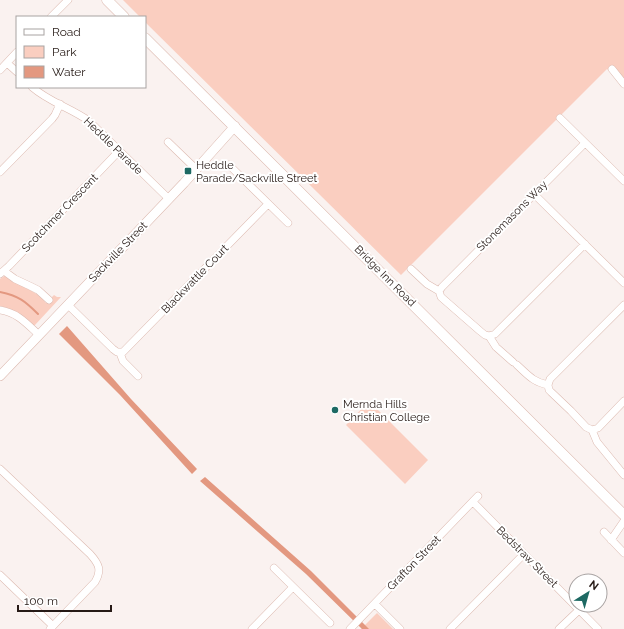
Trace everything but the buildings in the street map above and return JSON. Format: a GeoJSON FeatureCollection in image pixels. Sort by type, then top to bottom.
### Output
{"type":"FeatureCollection","features":[{"type":"Feature","properties":{"kind":"main road"},"geometry":{"type":"LineString","coordinates":[[107,0],[123,16]]}},
{"type":"Feature","properties":{"kind":"main road","name":"Bridge Inn Road"},"geometry":{"type":"LineString","coordinates":[[146,39],[624,515]]}},
{"type":"Feature","properties":{"kind":"street"},"geometry":{"type":"LineString","coordinates":[[52,16],[68,0]]}},
{"type":"Feature","properties":{"kind":"street"},"geometry":{"type":"LineString","coordinates":[[0,70],[16,53]]}},
{"type":"Feature","properties":{"kind":"street"},"geometry":{"type":"LineString","coordinates":[[7,63],[16,71]]}},
{"type":"Feature","properties":{"kind":"street"},"geometry":{"type":"LineString","coordinates":[[612,69],[624,84]]}},
{"type":"Feature","properties":{"kind":"street","name":"Heddle Parade"},"geometry":{"type":"LineString","coordinates":[[33,88],[47,98],[74,111],[89,121],[168,199]]}},
{"type":"Feature","properties":{"kind":"street"},"geometry":{"type":"LineString","coordinates":[[0,172],[52,119],[60,104]]}},
{"type":"Feature","properties":{"kind":"street"},"geometry":{"type":"LineString","coordinates":[[560,118],[624,182]]}},
{"type":"Feature","properties":{"kind":"street","name":"Sackville Street"},"geometry":{"type":"LineString","coordinates":[[0,376],[235,126]]}},
{"type":"Feature","properties":{"kind":"street"},"geometry":{"type":"LineString","coordinates":[[168,142],[196,169]]}},
{"type":"Feature","properties":{"kind":"street","name":"Stonemasons Way"},"geometry":{"type":"LineString","coordinates":[[439,291],[442,286],[585,143]]}},
{"type":"Feature","properties":{"kind":"street","name":"Scotchmer Crescent"},"geometry":{"type":"LineString","coordinates":[[2,272],[119,151]]}},
{"type":"Feature","properties":{"kind":"street"},"geometry":{"type":"LineString","coordinates":[[229,165],[288,223]]}},
{"type":"Feature","properties":{"kind":"street"},"geometry":{"type":"LineString","coordinates":[[534,194],[624,283]]}},
{"type":"Feature","properties":{"kind":"street","name":"Blackwattle Court"},"geometry":{"type":"LineString","coordinates":[[120,353],[125,351],[268,204]]}},
{"type":"Feature","properties":{"kind":"street"},"geometry":{"type":"LineString","coordinates":[[489,336],[495,334],[585,244]]}},
{"type":"Feature","properties":{"kind":"street"},"geometry":{"type":"LineString","coordinates":[[411,269],[426,284],[439,291],[441,297],[480,331],[489,336],[496,347],[515,364],[534,380],[548,385]]}},
{"type":"Feature","properties":{"kind":"street"},"geometry":{"type":"LineString","coordinates":[[2,272],[38,290],[49,300]]}},
{"type":"Feature","properties":{"kind":"street"},"geometry":{"type":"LineString","coordinates":[[68,305],[113,349],[120,353],[124,361],[138,376]]}},
{"type":"Feature","properties":{"kind":"street"},"geometry":{"type":"LineString","coordinates":[[624,305],[550,379],[548,385],[549,390],[586,428],[592,430],[598,428],[624,401]]}},
{"type":"Feature","properties":{"kind":"street"},"geometry":{"type":"LineString","coordinates":[[0,310],[17,316],[39,335]]}},
{"type":"Feature","properties":{"kind":"street"},"geometry":{"type":"LineString","coordinates":[[592,430],[596,442],[624,475]]}},
{"type":"Feature","properties":{"kind":"street"},"geometry":{"type":"LineString","coordinates":[[0,468],[90,554],[100,570],[96,582],[52,628],[0,575]]}},
{"type":"Feature","properties":{"kind":"street","name":"Bedstraw Street"},"geometry":{"type":"LineString","coordinates":[[475,499],[524,554],[568,599]]}},
{"type":"Feature","properties":{"kind":"street","name":"Grafton Street"},"geometry":{"type":"LineString","coordinates":[[350,629],[475,499]]}},
{"type":"Feature","properties":{"kind":"street"},"geometry":{"type":"LineString","coordinates":[[611,540],[624,521]]}},
{"type":"Feature","properties":{"kind":"street"},"geometry":{"type":"LineString","coordinates":[[604,532],[624,553]]}},
{"type":"Feature","properties":{"kind":"street"},"geometry":{"type":"LineString","coordinates":[[450,629],[524,554]]}},
{"type":"Feature","properties":{"kind":"street"},"geometry":{"type":"LineString","coordinates":[[274,568],[330,623]]}},
{"type":"Feature","properties":{"kind":"street"},"geometry":{"type":"LineString","coordinates":[[252,629],[293,587]]}},
{"type":"Feature","properties":{"kind":"street"},"geometry":{"type":"LineString","coordinates":[[374,604],[400,629]]}},
{"type":"Feature","properties":{"kind":"street"},"geometry":{"type":"LineString","coordinates":[[559,629],[576,613]]}},
{"type":"Feature","properties":{"kind":"street","name":"Bedstraw Street"},"geometry":{"type":"LineString","coordinates":[[582,613],[598,629]]}},
{"type":"Feature","properties":{"kind":"green space"},"geometry":{"type":"Polygon","coordinates":[[[123,0],[624,0],[624,79],[613,66],[608,70],[607,69],[401,275],[146,23],[146,16],[139,16],[123,0]]]}},
{"type":"Feature","properties":{"kind":"green space"},"geometry":{"type":"Polygon","coordinates":[[[6,275],[15,282],[36,293],[46,303],[54,295],[61,297],[35,325],[33,325],[18,313],[0,306],[0,279],[6,275]]]}},
{"type":"Feature","properties":{"kind":"green space"},"geometry":{"type":"Polygon","coordinates":[[[369,401],[428,460],[405,484],[346,425],[369,401]]]}},
{"type":"Feature","properties":{"kind":"green space"},"geometry":{"type":"Polygon","coordinates":[[[377,613],[393,629],[361,629],[377,613]]]}},
{"type":"Feature","properties":{"kind":"water"},"geometry":{"type":"Polygon","coordinates":[[[67,326],[131,399],[197,469],[192,474],[120,395],[59,334],[67,326]]]}},
{"type":"Feature","properties":{"kind":"water"},"geometry":{"type":"Polygon","coordinates":[[[205,477],[311,571],[369,629],[362,629],[306,574],[200,481],[205,477]]]}},
{"type":"Feature","properties":{"kind":"waterway"},"geometry":{"type":"LineString","coordinates":[[0,292],[12,295],[21,300],[38,314]]}},
{"type":"Feature","properties":{"kind":"place","name":"Heddle Parade/Sackville Street"},"geometry":{"type":"Point","coordinates":[188,171]}},
{"type":"Feature","properties":{"kind":"place","name":"Mernda Hills Christian College"},"geometry":{"type":"Point","coordinates":[335,410]}}]}
